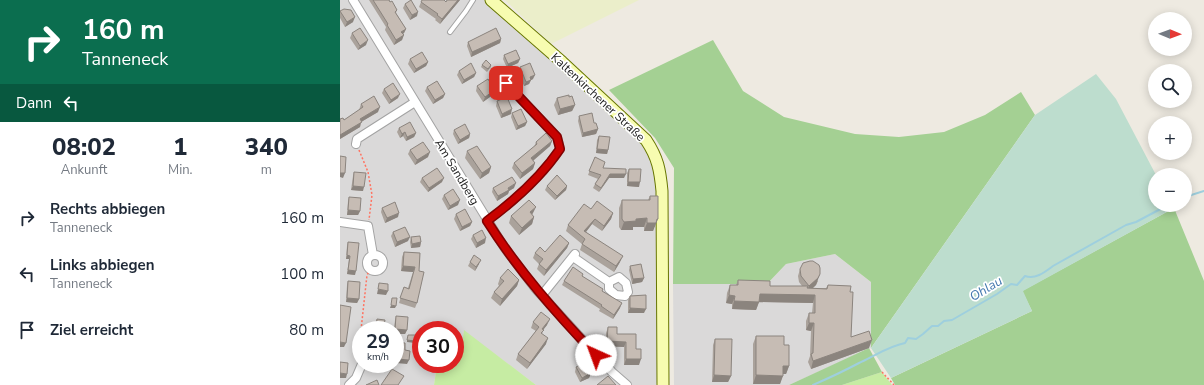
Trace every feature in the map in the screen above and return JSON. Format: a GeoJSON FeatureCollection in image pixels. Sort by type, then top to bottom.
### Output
{"type":"FeatureCollection","features":[{"type":"Feature","properties":{"kind":"main road","name":"Kaltenkirchener Straße"},"geometry":{"type":"LineString","coordinates":[[491,0],[562,62],[646,140],[654,152],[660,169],[662,191],[663,385]]}},
{"type":"Feature","properties":{"kind":"street","name":"Am Sandberg"},"geometry":{"type":"LineString","coordinates":[[353,0],[504,247],[542,296],[612,372],[627,385]]}},
{"type":"Feature","properties":{"kind":"street"},"geometry":{"type":"LineString","coordinates":[[487,221],[506,206],[551,162],[560,149],[557,137],[506,83],[494,77]]}},
{"type":"Feature","properties":{"kind":"street"},"geometry":{"type":"LineString","coordinates":[[356,144],[358,139],[415,102]]}},
{"type":"Feature","properties":{"kind":"street"},"geometry":{"type":"LineString","coordinates":[[340,222],[368,226],[373,255]]}},
{"type":"Feature","properties":{"kind":"street"},"geometry":{"type":"LineString","coordinates":[[373,255],[381,257],[383,265],[378,271],[375,272],[370,270],[366,263],[369,257],[373,255]]}},
{"type":"Feature","properties":{"kind":"street"},"geometry":{"type":"LineString","coordinates":[[542,296],[574,255],[609,282]]}},
{"type":"Feature","properties":{"kind":"street"},"geometry":{"type":"LineString","coordinates":[[349,385],[356,378],[358,373]]}},
{"type":"Feature","properties":{"kind":"lane"},"geometry":{"type":"LineString","coordinates":[[450,32],[466,11],[472,0]]}},
{"type":"Feature","properties":{"kind":"path"},"geometry":{"type":"LineString","coordinates":[[356,144],[368,172],[372,195],[368,226]]}},
{"type":"Feature","properties":{"kind":"path"},"geometry":{"type":"LineString","coordinates":[[362,321],[367,275],[370,270]]}},
{"type":"Feature","properties":{"kind":"path"},"geometry":{"type":"LineString","coordinates":[[882,372],[894,385]]}},
{"type":"Feature","properties":{"kind":"shaded area"},"geometry":{"type":"Polygon","coordinates":[[[340,0],[486,0],[645,145],[655,164],[659,189],[656,385],[536,385],[464,331],[464,321],[412,321],[412,373],[436,373],[434,385],[340,385],[340,0]]]}},
{"type":"Feature","properties":{"kind":"shaded area"},"geometry":{"type":"Polygon","coordinates":[[[835,254],[871,282],[871,348],[789,385],[674,385],[673,284],[767,284],[786,264],[835,254]]]}},
{"type":"Feature","properties":{"kind":"green space"},"geometry":{"type":"Polygon","coordinates":[[[505,0],[639,0],[551,44],[505,0]]]}},
{"type":"Feature","properties":{"kind":"green space"},"geometry":{"type":"Polygon","coordinates":[[[713,40],[743,91],[784,117],[855,134],[899,137],[944,132],[985,115],[1021,92],[1035,115],[871,348],[871,282],[835,254],[786,264],[767,284],[673,284],[674,168],[655,138],[609,90],[713,40]]]}},
{"type":"Feature","properties":{"kind":"green space"},"geometry":{"type":"Polygon","coordinates":[[[1096,74],[1116,99],[1152,168],[1148,168],[1148,212],[1167,212],[1023,291],[1032,311],[891,378],[871,348],[1035,115],[1096,74]]]}},
{"type":"Feature","properties":{"kind":"green space"},"geometry":{"type":"Polygon","coordinates":[[[1167,212],[1176,212],[1204,281],[1204,385],[895,385],[891,378],[1032,311],[1022,291],[1167,212]]]}},
{"type":"Feature","properties":{"kind":"green space"},"geometry":{"type":"Polygon","coordinates":[[[464,330],[536,385],[434,385],[436,373],[464,373],[464,330]]]}},
{"type":"Feature","properties":{"kind":"green space"},"geometry":{"type":"Polygon","coordinates":[[[869,348],[882,372],[842,385],[789,385],[869,348]]]}},
{"type":"Feature","properties":{"kind":"green space"},"geometry":{"type":"Polygon","coordinates":[[[882,372],[892,385],[842,385],[882,372]]]}},
{"type":"Feature","properties":{"kind":"building"},"geometry":{"type":"Polygon","coordinates":[[[373,0],[392,1],[397,10],[395,12],[406,29],[401,32],[404,35],[396,40],[373,0]]]}},
{"type":"Feature","properties":{"kind":"building"},"geometry":{"type":"Polygon","coordinates":[[[411,0],[418,12],[412,15],[405,4],[411,0]]]}},
{"type":"Feature","properties":{"kind":"building"},"geometry":{"type":"Polygon","coordinates":[[[422,0],[444,0],[446,2],[447,0],[458,0],[442,19],[437,15],[438,14],[421,2],[422,0]]]}},
{"type":"Feature","properties":{"kind":"building"},"geometry":{"type":"Polygon","coordinates":[[[344,9],[351,10],[355,17],[347,22],[340,11],[344,9]]]}},
{"type":"Feature","properties":{"kind":"building"},"geometry":{"type":"Polygon","coordinates":[[[360,28],[368,40],[360,46],[352,33],[360,28]]]}},
{"type":"Feature","properties":{"kind":"building"},"geometry":{"type":"Polygon","coordinates":[[[496,28],[501,39],[472,52],[468,42],[496,28]]]}},
{"type":"Feature","properties":{"kind":"building"},"geometry":{"type":"Polygon","coordinates":[[[516,50],[520,59],[508,64],[504,55],[516,50]]]}},
{"type":"Feature","properties":{"kind":"building"},"geometry":{"type":"Polygon","coordinates":[[[422,52],[428,62],[416,69],[410,59],[422,52]]]}},
{"type":"Feature","properties":{"kind":"building"},"geometry":{"type":"Polygon","coordinates":[[[486,60],[491,65],[488,69],[482,65],[486,60]]]}},
{"type":"Feature","properties":{"kind":"building"},"geometry":{"type":"Polygon","coordinates":[[[471,63],[476,73],[464,80],[459,71],[471,63]]]}},
{"type":"Feature","properties":{"kind":"building"},"geometry":{"type":"Polygon","coordinates":[[[530,63],[535,75],[530,77],[531,80],[526,82],[520,67],[530,63]]]}},
{"type":"Feature","properties":{"kind":"building"},"geometry":{"type":"Polygon","coordinates":[[[488,79],[495,90],[485,97],[477,86],[488,79]]]}},
{"type":"Feature","properties":{"kind":"building"},"geometry":{"type":"Polygon","coordinates":[[[437,81],[445,94],[435,100],[427,87],[437,81]]]}},
{"type":"Feature","properties":{"kind":"building"},"geometry":{"type":"Polygon","coordinates":[[[393,83],[400,94],[391,100],[384,89],[393,83]]]}},
{"type":"Feature","properties":{"kind":"building"},"geometry":{"type":"Polygon","coordinates":[[[569,95],[569,97],[572,96],[575,105],[560,109],[557,98],[569,95]]]}},
{"type":"Feature","properties":{"kind":"building"},"geometry":{"type":"Polygon","coordinates":[[[374,96],[380,107],[360,119],[362,122],[340,135],[340,119],[343,118],[344,120],[363,107],[361,104],[374,96]]]}},
{"type":"Feature","properties":{"kind":"building"},"geometry":{"type":"Polygon","coordinates":[[[507,97],[512,109],[502,114],[497,101],[507,97]]]}},
{"type":"Feature","properties":{"kind":"building"},"geometry":{"type":"Polygon","coordinates":[[[521,109],[527,122],[518,126],[512,113],[521,109]]]}},
{"type":"Feature","properties":{"kind":"building"},"geometry":{"type":"Polygon","coordinates":[[[592,113],[594,123],[596,123],[598,129],[583,133],[579,116],[592,113]]]}},
{"type":"Feature","properties":{"kind":"building"},"geometry":{"type":"Polygon","coordinates":[[[410,122],[416,133],[407,137],[405,132],[402,134],[399,128],[410,122]]]}},
{"type":"Feature","properties":{"kind":"building"},"geometry":{"type":"Polygon","coordinates":[[[465,124],[470,134],[460,140],[454,130],[465,124]]]}},
{"type":"Feature","properties":{"kind":"building"},"geometry":{"type":"Polygon","coordinates":[[[546,133],[552,141],[531,158],[535,163],[522,173],[514,163],[537,144],[536,142],[546,133]]]}},
{"type":"Feature","properties":{"kind":"building"},"geometry":{"type":"Polygon","coordinates":[[[599,136],[610,137],[608,150],[597,149],[599,136]]]}},
{"type":"Feature","properties":{"kind":"building"},"geometry":{"type":"Polygon","coordinates":[[[423,142],[430,152],[417,160],[410,150],[423,142]]]}},
{"type":"Feature","properties":{"kind":"building"},"geometry":{"type":"Polygon","coordinates":[[[477,146],[491,167],[482,173],[467,151],[477,146]]]}},
{"type":"Feature","properties":{"kind":"building"},"geometry":{"type":"Polygon","coordinates":[[[340,156],[346,157],[345,173],[340,173],[340,156]]]}},
{"type":"Feature","properties":{"kind":"building"},"geometry":{"type":"Polygon","coordinates":[[[595,157],[605,162],[603,168],[626,169],[626,174],[610,174],[601,188],[595,184],[601,175],[589,171],[595,157]]]}},
{"type":"Feature","properties":{"kind":"building"},"geometry":{"type":"Polygon","coordinates":[[[437,168],[444,178],[429,188],[422,178],[437,168]]]}},
{"type":"Feature","properties":{"kind":"building"},"geometry":{"type":"Polygon","coordinates":[[[629,169],[641,169],[640,182],[628,182],[629,169]]]}},
{"type":"Feature","properties":{"kind":"building"},"geometry":{"type":"Polygon","coordinates":[[[354,172],[366,173],[364,187],[353,186],[354,172]]]}},
{"type":"Feature","properties":{"kind":"building"},"geometry":{"type":"Polygon","coordinates":[[[557,175],[567,186],[557,196],[547,186],[557,175]]]}},
{"type":"Feature","properties":{"kind":"building"},"geometry":{"type":"Polygon","coordinates":[[[512,177],[516,183],[508,188],[509,190],[498,196],[493,188],[512,177]]]}},
{"type":"Feature","properties":{"kind":"building"},"geometry":{"type":"Polygon","coordinates":[[[453,189],[460,200],[450,206],[444,195],[453,189]]]}},
{"type":"Feature","properties":{"kind":"building"},"geometry":{"type":"Polygon","coordinates":[[[650,196],[658,196],[658,219],[656,223],[647,223],[647,218],[624,222],[622,219],[622,200],[650,200],[650,196]]]}},
{"type":"Feature","properties":{"kind":"building"},"geometry":{"type":"Polygon","coordinates":[[[349,197],[361,198],[360,211],[348,210],[349,197]]]}},
{"type":"Feature","properties":{"kind":"building"},"geometry":{"type":"Polygon","coordinates":[[[529,200],[536,207],[530,212],[534,217],[522,228],[511,216],[529,200]]]}},
{"type":"Feature","properties":{"kind":"building"},"geometry":{"type":"Polygon","coordinates":[[[597,201],[613,213],[604,226],[595,219],[584,231],[623,256],[616,266],[582,244],[585,239],[568,225],[584,204],[591,209],[597,201]]]}},
{"type":"Feature","properties":{"kind":"building"},"geometry":{"type":"Polygon","coordinates":[[[395,202],[399,213],[387,218],[382,208],[395,202]]]}},
{"type":"Feature","properties":{"kind":"building"},"geometry":{"type":"Polygon","coordinates":[[[465,209],[472,222],[462,227],[456,214],[465,209]]]}},
{"type":"Feature","properties":{"kind":"building"},"geometry":{"type":"Polygon","coordinates":[[[405,227],[410,237],[397,242],[393,232],[405,227]]]}},
{"type":"Feature","properties":{"kind":"building"},"geometry":{"type":"Polygon","coordinates":[[[482,230],[486,238],[477,243],[473,235],[482,230]]]}},
{"type":"Feature","properties":{"kind":"building"},"geometry":{"type":"Polygon","coordinates":[[[560,235],[569,243],[546,270],[539,264],[543,259],[535,253],[540,247],[545,252],[560,235]]]}},
{"type":"Feature","properties":{"kind":"building"},"geometry":{"type":"Polygon","coordinates":[[[420,236],[421,242],[412,244],[411,237],[420,236]]]}},
{"type":"Feature","properties":{"kind":"building"},"geometry":{"type":"Polygon","coordinates":[[[348,242],[359,243],[356,271],[348,270],[350,256],[347,255],[348,242]]]}},
{"type":"Feature","properties":{"kind":"building"},"geometry":{"type":"Polygon","coordinates":[[[404,252],[420,253],[419,271],[424,272],[417,303],[400,298],[404,287],[409,289],[415,267],[403,266],[404,252]]]}},
{"type":"Feature","properties":{"kind":"building"},"geometry":{"type":"Polygon","coordinates":[[[474,255],[481,260],[476,267],[470,262],[474,255]]]}},
{"type":"Feature","properties":{"kind":"building"},"geometry":{"type":"Polygon","coordinates":[[[813,261],[819,265],[820,274],[818,278],[809,286],[801,276],[800,269],[803,263],[813,261]]]}},
{"type":"Feature","properties":{"kind":"building"},"geometry":{"type":"Polygon","coordinates":[[[641,264],[644,278],[633,279],[630,266],[641,264]]]}},
{"type":"Feature","properties":{"kind":"building"},"geometry":{"type":"Polygon","coordinates":[[[573,267],[583,274],[582,276],[603,289],[602,291],[622,303],[614,315],[601,306],[602,305],[564,281],[573,267]]]}},
{"type":"Feature","properties":{"kind":"building"},"geometry":{"type":"Polygon","coordinates":[[[508,269],[519,280],[502,299],[494,292],[504,281],[500,278],[508,269]]]}},
{"type":"Feature","properties":{"kind":"building"},"geometry":{"type":"Polygon","coordinates":[[[738,280],[770,281],[770,286],[808,286],[807,288],[827,289],[828,285],[851,286],[850,292],[853,292],[851,337],[869,331],[872,340],[813,361],[811,354],[813,353],[814,323],[809,323],[809,313],[815,313],[815,295],[760,294],[759,302],[734,301],[735,296],[729,295],[730,285],[738,285],[738,280]]]}},
{"type":"Feature","properties":{"kind":"building"},"geometry":{"type":"Polygon","coordinates":[[[348,281],[360,282],[359,299],[347,298],[348,281]]]}},
{"type":"Feature","properties":{"kind":"building"},"geometry":{"type":"Polygon","coordinates":[[[379,283],[388,284],[388,291],[378,289],[379,283]]]}},
{"type":"Feature","properties":{"kind":"building"},"geometry":{"type":"Polygon","coordinates":[[[646,295],[646,309],[630,308],[630,296],[646,295]]]}},
{"type":"Feature","properties":{"kind":"building"},"geometry":{"type":"Polygon","coordinates":[[[392,298],[397,298],[396,306],[391,305],[392,298]]]}},
{"type":"Feature","properties":{"kind":"building"},"geometry":{"type":"Polygon","coordinates":[[[340,305],[351,307],[346,343],[340,342],[340,305]]]}},
{"type":"Feature","properties":{"kind":"building"},"geometry":{"type":"Polygon","coordinates":[[[541,312],[550,319],[542,329],[544,330],[541,333],[548,338],[530,363],[518,354],[539,327],[533,322],[541,312]]]}},
{"type":"Feature","properties":{"kind":"building"},"geometry":{"type":"Polygon","coordinates":[[[396,316],[408,317],[407,330],[404,330],[404,321],[396,321],[396,316]]]}},
{"type":"Feature","properties":{"kind":"building"},"geometry":{"type":"Polygon","coordinates":[[[377,319],[385,320],[385,321],[377,321],[377,319]]]}},
{"type":"Feature","properties":{"kind":"building"},"geometry":{"type":"Polygon","coordinates":[[[608,327],[617,327],[617,334],[636,334],[636,349],[641,349],[641,359],[626,359],[626,342],[607,341],[608,327]]]}},
{"type":"Feature","properties":{"kind":"building"},"geometry":{"type":"Polygon","coordinates":[[[408,335],[412,335],[412,341],[407,340],[408,335]]]}},
{"type":"Feature","properties":{"kind":"building"},"geometry":{"type":"Polygon","coordinates":[[[756,336],[784,336],[784,345],[789,345],[789,366],[783,366],[783,376],[756,375],[756,336]]]}},
{"type":"Feature","properties":{"kind":"building"},"geometry":{"type":"Polygon","coordinates":[[[715,339],[732,339],[731,376],[714,375],[715,339]]]}},
{"type":"Feature","properties":{"kind":"building"},"geometry":{"type":"Polygon","coordinates":[[[404,343],[405,350],[410,351],[409,360],[404,360],[404,343]]]}},
{"type":"Feature","properties":{"kind":"building"},"geometry":{"type":"Polygon","coordinates":[[[340,362],[348,363],[347,374],[340,373],[340,362]]]}},
{"type":"Feature","properties":{"kind":"building"},"geometry":{"type":"Polygon","coordinates":[[[585,363],[591,373],[582,378],[576,367],[585,363]]]}},
{"type":"Feature","properties":{"kind":"building"},"geometry":{"type":"Polygon","coordinates":[[[389,373],[399,373],[404,376],[398,385],[381,385],[389,373]]]}},
{"type":"Feature","properties":{"kind":"building"},"geometry":{"type":"Polygon","coordinates":[[[608,376],[616,385],[597,385],[608,376]]]}},
{"type":"Feature","properties":{"kind":"building"},"geometry":{"type":"Polygon","coordinates":[[[377,380],[379,385],[366,385],[377,380]]]}},
{"type":"Feature","properties":{"kind":"waterway","name":"Ohlau"},"geometry":{"type":"LineString","coordinates":[[1192,195],[1204,191]]}},
{"type":"Feature","properties":{"kind":"waterway","name":"Ohlau"},"geometry":{"type":"LineString","coordinates":[[813,385],[887,349],[905,343],[908,338],[916,339],[932,326],[938,326],[944,321],[952,320],[997,294],[1011,284],[1017,285],[1025,276],[1032,277],[1040,275],[1053,266],[1126,225],[1136,222],[1155,212]]}},
{"type":"Feature","properties":{"kind":"route"},"geometry":{"type":"LineString","coordinates":[[506,83],[557,137],[560,149],[551,162],[506,206],[487,221],[504,247],[533,285],[596,355]]}}]}
